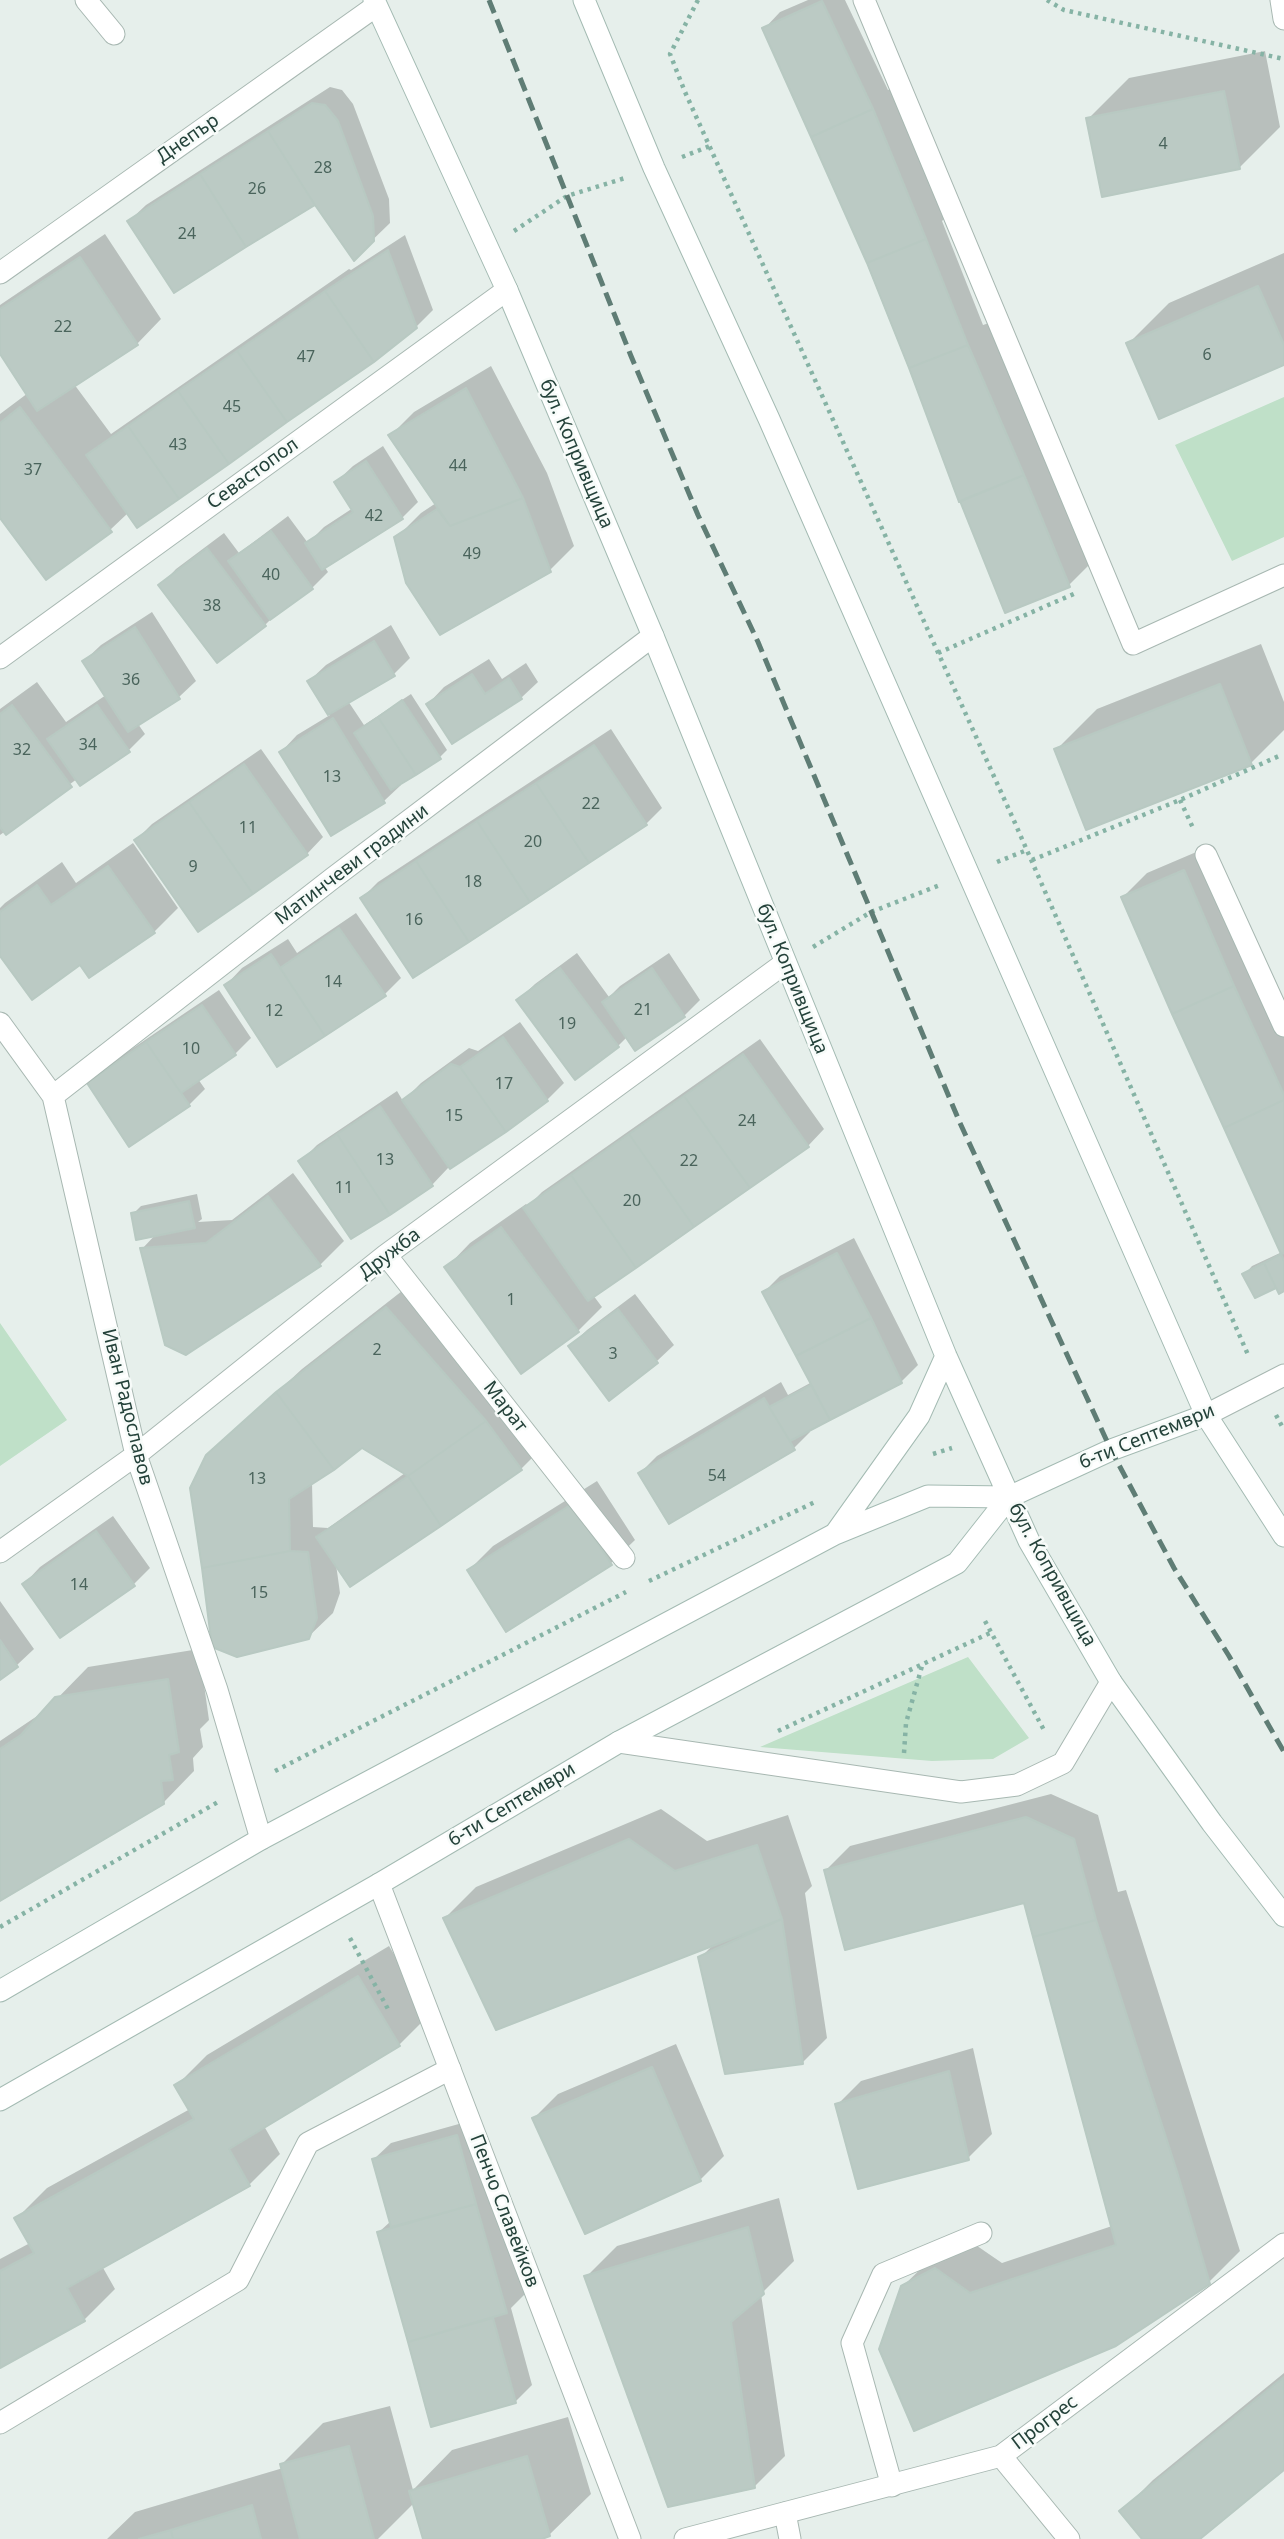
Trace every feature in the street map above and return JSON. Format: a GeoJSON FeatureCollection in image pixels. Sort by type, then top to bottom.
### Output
{"type":"FeatureCollection","features":[{"type":"Feature","properties":{"kind":"main road"},"geometry":{"type":"LineString","coordinates":[[86,0],[114,34]]}},
{"type":"Feature","properties":{"kind":"main road"},"geometry":{"type":"LineString","coordinates":[[584,0],[654,168],[769,418],[1206,1415],[1284,1536]]}},
{"type":"Feature","properties":{"kind":"main road"},"geometry":{"type":"LineString","coordinates":[[864,0],[1133,644],[1284,575]]}},
{"type":"Feature","properties":{"kind":"main road"},"geometry":{"type":"LineString","coordinates":[[1281,0],[1284,19]]}},
{"type":"Feature","properties":{"kind":"main road","name":"бул. Копривщица"},"geometry":{"type":"LineString","coordinates":[[375,3],[507,290],[653,636],[946,1356],[1028,1541],[1111,1682],[1212,1823],[1284,1916]]}},
{"type":"Feature","properties":{"kind":"main road","name":"Днепър"},"geometry":{"type":"LineString","coordinates":[[0,273],[375,3]]}},
{"type":"Feature","properties":{"kind":"main road","name":"Севастопол"},"geometry":{"type":"LineString","coordinates":[[0,658],[507,290]]}},
{"type":"Feature","properties":{"kind":"main road","name":"Матинчеви градини"},"geometry":{"type":"LineString","coordinates":[[52,1096],[333,878],[653,636]]}},
{"type":"Feature","properties":{"kind":"main road"},"geometry":{"type":"LineString","coordinates":[[1206,855],[1284,1026]]}},
{"type":"Feature","properties":{"kind":"main road","name":"Дружба"},"geometry":{"type":"LineString","coordinates":[[0,1552],[136,1455],[386,1255],[785,963]]}},
{"type":"Feature","properties":{"kind":"main road","name":"Иван Радославов"},"geometry":{"type":"LineString","coordinates":[[0,1023],[52,1096],[136,1455],[217,1690],[261,1839]]}},
{"type":"Feature","properties":{"kind":"main road","name":"Марат"},"geometry":{"type":"LineString","coordinates":[[386,1255],[624,1559]]}},
{"type":"Feature","properties":{"kind":"main road"},"geometry":{"type":"LineString","coordinates":[[835,1534],[919,1416],[946,1356]]}},
{"type":"Feature","properties":{"kind":"main road","name":"6-ти Септември"},"geometry":{"type":"LineString","coordinates":[[0,1991],[261,1839],[835,1534],[928,1496],[1009,1497],[1111,1450],[1206,1415],[1284,1375]]}},
{"type":"Feature","properties":{"kind":"main road","name":"6-ти Септември"},"geometry":{"type":"LineString","coordinates":[[0,2100],[379,1884],[619,1741],[957,1563],[1009,1497]]}},
{"type":"Feature","properties":{"kind":"main road"},"geometry":{"type":"LineString","coordinates":[[619,1741],[961,1793],[1017,1785],[1063,1763],[1111,1682]]}},
{"type":"Feature","properties":{"kind":"main road","name":"Пенчо Славейков"},"geometry":{"type":"LineString","coordinates":[[379,1884],[630,2539]]}},
{"type":"Feature","properties":{"kind":"main road"},"geometry":{"type":"LineString","coordinates":[[0,2423],[238,2280],[308,2143],[450,2069]]}},
{"type":"Feature","properties":{"kind":"main road"},"geometry":{"type":"LineString","coordinates":[[892,2486],[852,2343],[883,2274],[981,2233]]}},
{"type":"Feature","properties":{"kind":"main road","name":"Прогрес"},"geometry":{"type":"LineString","coordinates":[[685,2539],[1001,2456],[1284,2244]]}},
{"type":"Feature","properties":{"kind":"main road"},"geometry":{"type":"LineString","coordinates":[[1001,2456],[1069,2539]]}},
{"type":"Feature","properties":{"kind":"main road"},"geometry":{"type":"LineString","coordinates":[[785,2514],[790,2539]]}},
{"type":"Feature","properties":{"kind":"path"},"geometry":{"type":"LineString","coordinates":[[698,0],[670,54],[1032,860],[1261,1386],[1284,1430]]}},
{"type":"Feature","properties":{"kind":"path"},"geometry":{"type":"LineString","coordinates":[[1047,0],[1064,10],[1284,59]]}},
{"type":"Feature","properties":{"kind":"path"},"geometry":{"type":"LineString","coordinates":[[486,248],[567,196],[654,168]]}},
{"type":"Feature","properties":{"kind":"path"},"geometry":{"type":"LineString","coordinates":[[938,653],[1106,580]]}},
{"type":"Feature","properties":{"kind":"path"},"geometry":{"type":"LineString","coordinates":[[1032,860],[1180,800],[1279,756]]}},
{"type":"Feature","properties":{"kind":"path"},"geometry":{"type":"LineString","coordinates":[[785,963],[871,912],[968,874]]}},
{"type":"Feature","properties":{"kind":"path"},"geometry":{"type":"LineString","coordinates":[[880,1471],[982,1438]]}},
{"type":"Feature","properties":{"kind":"path"},"geometry":{"type":"LineString","coordinates":[[645,1583],[818,1500]]}},
{"type":"Feature","properties":{"kind":"path"},"geometry":{"type":"LineString","coordinates":[[0,1927],[245,1786],[633,1589]]}},
{"type":"Feature","properties":{"kind":"path"},"geometry":{"type":"LineString","coordinates":[[985,1621],[1063,1763]]}},
{"type":"Feature","properties":{"kind":"path"},"geometry":{"type":"LineString","coordinates":[[772,1734],[990,1633]]}},
{"type":"Feature","properties":{"kind":"path"},"geometry":{"type":"LineString","coordinates":[[904,1759],[906,1723],[922,1665]]}},
{"type":"Feature","properties":{"kind":"green space"},"geometry":{"type":"Polygon","coordinates":[[[1284,397],[1284,537],[1232,561],[1175,445],[1284,397]]]}},
{"type":"Feature","properties":{"kind":"green space"},"geometry":{"type":"Polygon","coordinates":[[[0,1323],[67,1420],[0,1466],[0,1323]]]}},
{"type":"Feature","properties":{"kind":"green space"},"geometry":{"type":"Polygon","coordinates":[[[968,1657],[1029,1738],[993,1759],[932,1761],[760,1747],[968,1657]]]}},
{"type":"Feature","properties":{"kind":"building"},"geometry":{"type":"Polygon","coordinates":[[[822,1],[873,109],[811,137],[762,28],[822,1]]]}},
{"type":"Feature","properties":{"kind":"building"},"geometry":{"type":"Polygon","coordinates":[[[1224,91],[1240,169],[1102,197],[1086,118],[1224,91]]]}},
{"type":"Feature","properties":{"kind":"building"},"geometry":{"type":"Polygon","coordinates":[[[312,103],[325,105],[338,121],[373,216],[374,241],[354,261],[268,131],[312,103]]]}},
{"type":"Feature","properties":{"kind":"building"},"geometry":{"type":"Polygon","coordinates":[[[873,109],[926,239],[867,263],[811,137],[873,109]]]}},
{"type":"Feature","properties":{"kind":"building"},"geometry":{"type":"Polygon","coordinates":[[[268,131],[315,205],[246,247],[200,174],[268,131]]]}},
{"type":"Feature","properties":{"kind":"building"},"geometry":{"type":"Polygon","coordinates":[[[200,174],[246,247],[174,293],[127,221],[200,174]]]}},
{"type":"Feature","properties":{"kind":"building"},"geometry":{"type":"Polygon","coordinates":[[[926,239],[968,345],[909,368],[867,263],[926,239]]]}},
{"type":"Feature","properties":{"kind":"building"},"geometry":{"type":"Polygon","coordinates":[[[388,250],[417,328],[374,362],[325,291],[388,250]]]}},
{"type":"Feature","properties":{"kind":"building"},"geometry":{"type":"Polygon","coordinates":[[[80,257],[138,345],[37,411],[0,354],[0,309],[80,257]]]}},
{"type":"Feature","properties":{"kind":"building"},"geometry":{"type":"Polygon","coordinates":[[[1258,286],[1284,345],[1284,365],[1159,419],[1126,343],[1258,286]]]}},
{"type":"Feature","properties":{"kind":"building"},"geometry":{"type":"Polygon","coordinates":[[[325,291],[374,362],[287,422],[237,351],[325,291]]]}},
{"type":"Feature","properties":{"kind":"building"},"geometry":{"type":"Polygon","coordinates":[[[968,345],[1024,475],[959,502],[909,368],[968,345]]]}},
{"type":"Feature","properties":{"kind":"building"},"geometry":{"type":"Polygon","coordinates":[[[237,351],[287,422],[229,464],[178,391],[237,351]]]}},
{"type":"Feature","properties":{"kind":"building"},"geometry":{"type":"Polygon","coordinates":[[[466,388],[523,498],[450,526],[388,435],[466,388]]]}},
{"type":"Feature","properties":{"kind":"building"},"geometry":{"type":"Polygon","coordinates":[[[178,391],[229,464],[179,499],[128,426],[178,391]]]}},
{"type":"Feature","properties":{"kind":"building"},"geometry":{"type":"Polygon","coordinates":[[[20,407],[112,532],[46,580],[0,518],[0,423],[20,407]]]}},
{"type":"Feature","properties":{"kind":"building"},"geometry":{"type":"Polygon","coordinates":[[[128,426],[179,499],[137,528],[86,455],[128,426]]]}},
{"type":"Feature","properties":{"kind":"building"},"geometry":{"type":"Polygon","coordinates":[[[366,461],[403,519],[322,570],[305,543],[353,512],[334,482],[366,461]]]}},
{"type":"Feature","properties":{"kind":"building"},"geometry":{"type":"Polygon","coordinates":[[[1024,475],[1070,587],[1005,613],[960,501],[1024,475]]]}},
{"type":"Feature","properties":{"kind":"building"},"geometry":{"type":"Polygon","coordinates":[[[523,498],[551,572],[440,635],[406,583],[394,537],[437,509],[450,526],[523,498]]]}},
{"type":"Feature","properties":{"kind":"building"},"geometry":{"type":"Polygon","coordinates":[[[271,531],[313,589],[270,620],[228,561],[271,531]]]}},
{"type":"Feature","properties":{"kind":"building"},"geometry":{"type":"Polygon","coordinates":[[[207,548],[266,626],[217,663],[158,585],[207,548]]]}},
{"type":"Feature","properties":{"kind":"building"},"geometry":{"type":"Polygon","coordinates":[[[135,627],[180,699],[128,732],[82,661],[135,627]]]}},
{"type":"Feature","properties":{"kind":"building"},"geometry":{"type":"Polygon","coordinates":[[[374,641],[395,676],[328,715],[307,681],[374,641]]]}},
{"type":"Feature","properties":{"kind":"building"},"geometry":{"type":"Polygon","coordinates":[[[472,674],[485,694],[509,678],[522,699],[452,744],[426,704],[472,674]]]}},
{"type":"Feature","properties":{"kind":"building"},"geometry":{"type":"Polygon","coordinates":[[[1220,684],[1252,765],[1086,830],[1054,749],[1220,684]]]}},
{"type":"Feature","properties":{"kind":"building"},"geometry":{"type":"Polygon","coordinates":[[[402,700],[441,759],[416,775],[378,717],[402,700]]]}},
{"type":"Feature","properties":{"kind":"building"},"geometry":{"type":"Polygon","coordinates":[[[12,705],[72,787],[6,835],[0,827],[0,714],[12,705]]]}},
{"type":"Feature","properties":{"kind":"building"},"geometry":{"type":"Polygon","coordinates":[[[97,705],[130,752],[80,786],[47,739],[97,705]]]}},
{"type":"Feature","properties":{"kind":"building"},"geometry":{"type":"Polygon","coordinates":[[[378,717],[416,775],[391,790],[354,733],[378,717]]]}},
{"type":"Feature","properties":{"kind":"building"},"geometry":{"type":"Polygon","coordinates":[[[333,718],[385,803],[331,836],[279,752],[333,718]]]}},
{"type":"Feature","properties":{"kind":"building"},"geometry":{"type":"Polygon","coordinates":[[[594,745],[647,825],[589,863],[536,783],[594,745]]]}},
{"type":"Feature","properties":{"kind":"building"},"geometry":{"type":"Polygon","coordinates":[[[244,764],[308,855],[253,894],[189,802],[244,764]]]}},
{"type":"Feature","properties":{"kind":"building"},"geometry":{"type":"Polygon","coordinates":[[[536,783],[589,863],[530,902],[477,821],[536,783]]]}},
{"type":"Feature","properties":{"kind":"building"},"geometry":{"type":"Polygon","coordinates":[[[189,802],[253,894],[198,932],[134,840],[189,802]]]}},
{"type":"Feature","properties":{"kind":"building"},"geometry":{"type":"Polygon","coordinates":[[[477,821],[530,902],[469,942],[416,861],[477,821]]]}},
{"type":"Feature","properties":{"kind":"building"},"geometry":{"type":"Polygon","coordinates":[[[416,861],[469,942],[413,978],[360,898],[416,861]]]}},
{"type":"Feature","properties":{"kind":"building"},"geometry":{"type":"Polygon","coordinates":[[[108,866],[155,933],[89,978],[80,965],[32,1000],[0,956],[0,912],[37,885],[51,905],[108,866]]]}},
{"type":"Feature","properties":{"kind":"building"},"geometry":{"type":"Polygon","coordinates":[[[1184,870],[1234,986],[1172,1014],[1121,897],[1184,870]]]}},
{"type":"Feature","properties":{"kind":"building"},"geometry":{"type":"Polygon","coordinates":[[[339,928],[386,996],[325,1036],[280,968],[339,928]]]}},
{"type":"Feature","properties":{"kind":"building"},"geometry":{"type":"Polygon","coordinates":[[[271,954],[325,1036],[277,1067],[224,985],[271,954]]]}},
{"type":"Feature","properties":{"kind":"building"},"geometry":{"type":"Polygon","coordinates":[[[560,968],[619,1047],[575,1080],[516,1000],[560,968]]]}},
{"type":"Feature","properties":{"kind":"building"},"geometry":{"type":"Polygon","coordinates":[[[652,968],[685,1017],[635,1051],[602,1002],[652,968]]]}},
{"type":"Feature","properties":{"kind":"building"},"geometry":{"type":"Polygon","coordinates":[[[1234,986],[1284,1100],[1224,1128],[1172,1014],[1234,986]]]}},
{"type":"Feature","properties":{"kind":"building"},"geometry":{"type":"Polygon","coordinates":[[[202,1005],[236,1055],[181,1093],[146,1042],[202,1005]]]}},
{"type":"Feature","properties":{"kind":"building"},"geometry":{"type":"Polygon","coordinates":[[[503,1037],[548,1101],[506,1132],[460,1067],[503,1037]]]}},
{"type":"Feature","properties":{"kind":"building"},"geometry":{"type":"Polygon","coordinates":[[[146,1042],[190,1106],[129,1147],[87,1083],[146,1042]]]}},
{"type":"Feature","properties":{"kind":"building"},"geometry":{"type":"Polygon","coordinates":[[[743,1054],[809,1147],[750,1188],[684,1096],[743,1054]]]}},
{"type":"Feature","properties":{"kind":"building"},"geometry":{"type":"Polygon","coordinates":[[[451,1064],[460,1067],[506,1132],[450,1169],[402,1100],[451,1064]]]}},
{"type":"Feature","properties":{"kind":"building"},"geometry":{"type":"Polygon","coordinates":[[[684,1096],[750,1188],[694,1227],[629,1134],[684,1096]]]}},
{"type":"Feature","properties":{"kind":"building"},"geometry":{"type":"Polygon","coordinates":[[[1284,1100],[1284,1253],[1281,1254],[1224,1128],[1284,1100]]]}},
{"type":"Feature","properties":{"kind":"building"},"geometry":{"type":"Polygon","coordinates":[[[380,1106],[433,1186],[390,1215],[337,1134],[380,1106]]]}},
{"type":"Feature","properties":{"kind":"building"},"geometry":{"type":"Polygon","coordinates":[[[337,1134],[390,1215],[351,1239],[298,1161],[337,1134]]]}},
{"type":"Feature","properties":{"kind":"building"},"geometry":{"type":"Polygon","coordinates":[[[629,1134],[694,1227],[636,1268],[571,1175],[629,1134]]]}},
{"type":"Feature","properties":{"kind":"building"},"geometry":{"type":"Polygon","coordinates":[[[571,1175],[636,1268],[588,1301],[523,1208],[571,1175]]]}},
{"type":"Feature","properties":{"kind":"building"},"geometry":{"type":"Polygon","coordinates":[[[268,1196],[321,1266],[186,1355],[165,1345],[140,1248],[206,1243],[268,1196]]]}},
{"type":"Feature","properties":{"kind":"building"},"geometry":{"type":"Polygon","coordinates":[[[189,1201],[195,1228],[136,1240],[131,1213],[189,1201]]]}},
{"type":"Feature","properties":{"kind":"building"},"geometry":{"type":"Polygon","coordinates":[[[501,1227],[579,1332],[521,1374],[444,1267],[501,1227]]]}},
{"type":"Feature","properties":{"kind":"building"},"geometry":{"type":"Polygon","coordinates":[[[837,1253],[871,1318],[796,1356],[762,1292],[837,1253]]]}},
{"type":"Feature","properties":{"kind":"building"},"geometry":{"type":"Polygon","coordinates":[[[1281,1254],[1284,1261],[1284,1291],[1279,1294],[1264,1263],[1281,1254]]]}},
{"type":"Feature","properties":{"kind":"building"},"geometry":{"type":"Polygon","coordinates":[[[1264,1263],[1276,1288],[1255,1298],[1242,1274],[1264,1263]]]}},
{"type":"Feature","properties":{"kind":"building"},"geometry":{"type":"Polygon","coordinates":[[[386,1307],[486,1421],[408,1476],[362,1448],[334,1470],[276,1392],[386,1307]]]}},
{"type":"Feature","properties":{"kind":"building"},"geometry":{"type":"Polygon","coordinates":[[[618,1309],[658,1363],[609,1401],[568,1346],[618,1309]]]}},
{"type":"Feature","properties":{"kind":"building"},"geometry":{"type":"Polygon","coordinates":[[[871,1318],[902,1383],[830,1420],[796,1356],[871,1318]]]}},
{"type":"Feature","properties":{"kind":"building"},"geometry":{"type":"Polygon","coordinates":[[[811,1385],[830,1420],[790,1441],[769,1407],[811,1385]]]}},
{"type":"Feature","properties":{"kind":"building"},"geometry":{"type":"Polygon","coordinates":[[[276,1392],[334,1470],[289,1499],[290,1551],[202,1568],[190,1488],[206,1455],[276,1392]]]}},
{"type":"Feature","properties":{"kind":"building"},"geometry":{"type":"Polygon","coordinates":[[[764,1398],[795,1450],[669,1524],[638,1473],[764,1398]]]}},
{"type":"Feature","properties":{"kind":"building"},"geometry":{"type":"Polygon","coordinates":[[[486,1421],[522,1470],[441,1526],[408,1476],[486,1421]]]}},
{"type":"Feature","properties":{"kind":"building"},"geometry":{"type":"Polygon","coordinates":[[[408,1476],[441,1526],[350,1587],[316,1537],[408,1476]]]}},
{"type":"Feature","properties":{"kind":"building"},"geometry":{"type":"Polygon","coordinates":[[[572,1504],[612,1565],[506,1632],[467,1570],[572,1504]]]}},
{"type":"Feature","properties":{"kind":"building"},"geometry":{"type":"Polygon","coordinates":[[[96,1531],[135,1586],[60,1638],[22,1584],[96,1531]]]}},
{"type":"Feature","properties":{"kind":"building"},"geometry":{"type":"Polygon","coordinates":[[[290,1551],[308,1552],[317,1618],[309,1639],[237,1657],[212,1647],[202,1568],[290,1551]]]}},
{"type":"Feature","properties":{"kind":"building"},"geometry":{"type":"Polygon","coordinates":[[[0,1640],[18,1667],[0,1680],[0,1640]]]}},
{"type":"Feature","properties":{"kind":"building"},"geometry":{"type":"Polygon","coordinates":[[[168,1679],[179,1752],[169,1755],[173,1780],[161,1781],[164,1804],[0,1901],[0,1749],[21,1735],[55,1697],[168,1679]]]}},
{"type":"Feature","properties":{"kind":"building"},"geometry":{"type":"Polygon","coordinates":[[[1026,1817],[1074,1839],[1096,1920],[1033,1937],[1024,1903],[845,1950],[824,1870],[1026,1817]]]}},
{"type":"Feature","properties":{"kind":"building"},"geometry":{"type":"Polygon","coordinates":[[[629,1839],[675,1871],[757,1845],[782,1919],[496,2030],[443,1918],[629,1839]]]}},
{"type":"Feature","properties":{"kind":"building"},"geometry":{"type":"Polygon","coordinates":[[[782,1919],[803,2064],[725,2074],[698,1957],[782,1919]]]}},
{"type":"Feature","properties":{"kind":"building"},"geometry":{"type":"Polygon","coordinates":[[[1096,1920],[1210,2284],[1116,2346],[914,2431],[879,2349],[901,2286],[935,2268],[970,2293],[1116,2245],[1033,1937],[1096,1920]]]}},
{"type":"Feature","properties":{"kind":"building"},"geometry":{"type":"Polygon","coordinates":[[[358,1976],[400,2046],[229,2149],[250,2186],[67,2288],[85,2321],[0,2368],[0,2271],[34,2253],[14,2218],[194,2119],[174,2085],[358,1976]]]}},
{"type":"Feature","properties":{"kind":"building"},"geometry":{"type":"Polygon","coordinates":[[[652,2067],[701,2181],[585,2234],[532,2118],[652,2067]]]}},
{"type":"Feature","properties":{"kind":"building"},"geometry":{"type":"Polygon","coordinates":[[[949,2071],[969,2160],[858,2189],[835,2104],[949,2071]]]}},
{"type":"Feature","properties":{"kind":"building"},"geometry":{"type":"Polygon","coordinates":[[[457,2135],[476,2204],[391,2227],[372,2159],[457,2135]]]}},
{"type":"Feature","properties":{"kind":"building"},"geometry":{"type":"Polygon","coordinates":[[[476,2204],[507,2313],[408,2342],[377,2232],[476,2204]]]}},
{"type":"Feature","properties":{"kind":"building"},"geometry":{"type":"Polygon","coordinates":[[[748,2227],[764,2294],[731,2322],[755,2488],[668,2507],[584,2276],[748,2227]]]}},
{"type":"Feature","properties":{"kind":"building"},"geometry":{"type":"Polygon","coordinates":[[[493,2318],[516,2403],[431,2427],[408,2342],[493,2318]]]}},
{"type":"Feature","properties":{"kind":"building"},"geometry":{"type":"Polygon","coordinates":[[[1284,2377],[1284,2470],[1200,2539],[1142,2539],[1119,2511],[1284,2377]]]}},
{"type":"Feature","properties":{"kind":"building"},"geometry":{"type":"Polygon","coordinates":[[[349,2446],[374,2539],[300,2539],[280,2464],[349,2446]]]}},
{"type":"Feature","properties":{"kind":"building"},"geometry":{"type":"Polygon","coordinates":[[[527,2456],[550,2536],[542,2539],[423,2539],[409,2491],[527,2456]]]}},
{"type":"Feature","properties":{"kind":"building"},"geometry":{"type":"Polygon","coordinates":[[[252,2505],[261,2539],[173,2539],[171,2530],[252,2505]]]}},
{"type":"Feature","properties":{"kind":"building"},"geometry":{"type":"Polygon","coordinates":[[[171,2530],[173,2539],[139,2539],[171,2530]]]}},
{"type":"Feature","properties":{"kind":"railway"},"geometry":{"type":"LineString","coordinates":[[489,0],[631,356],[698,515],[758,642],[960,1123],[1111,1450],[1174,1568],[1284,1752]]}}]}
